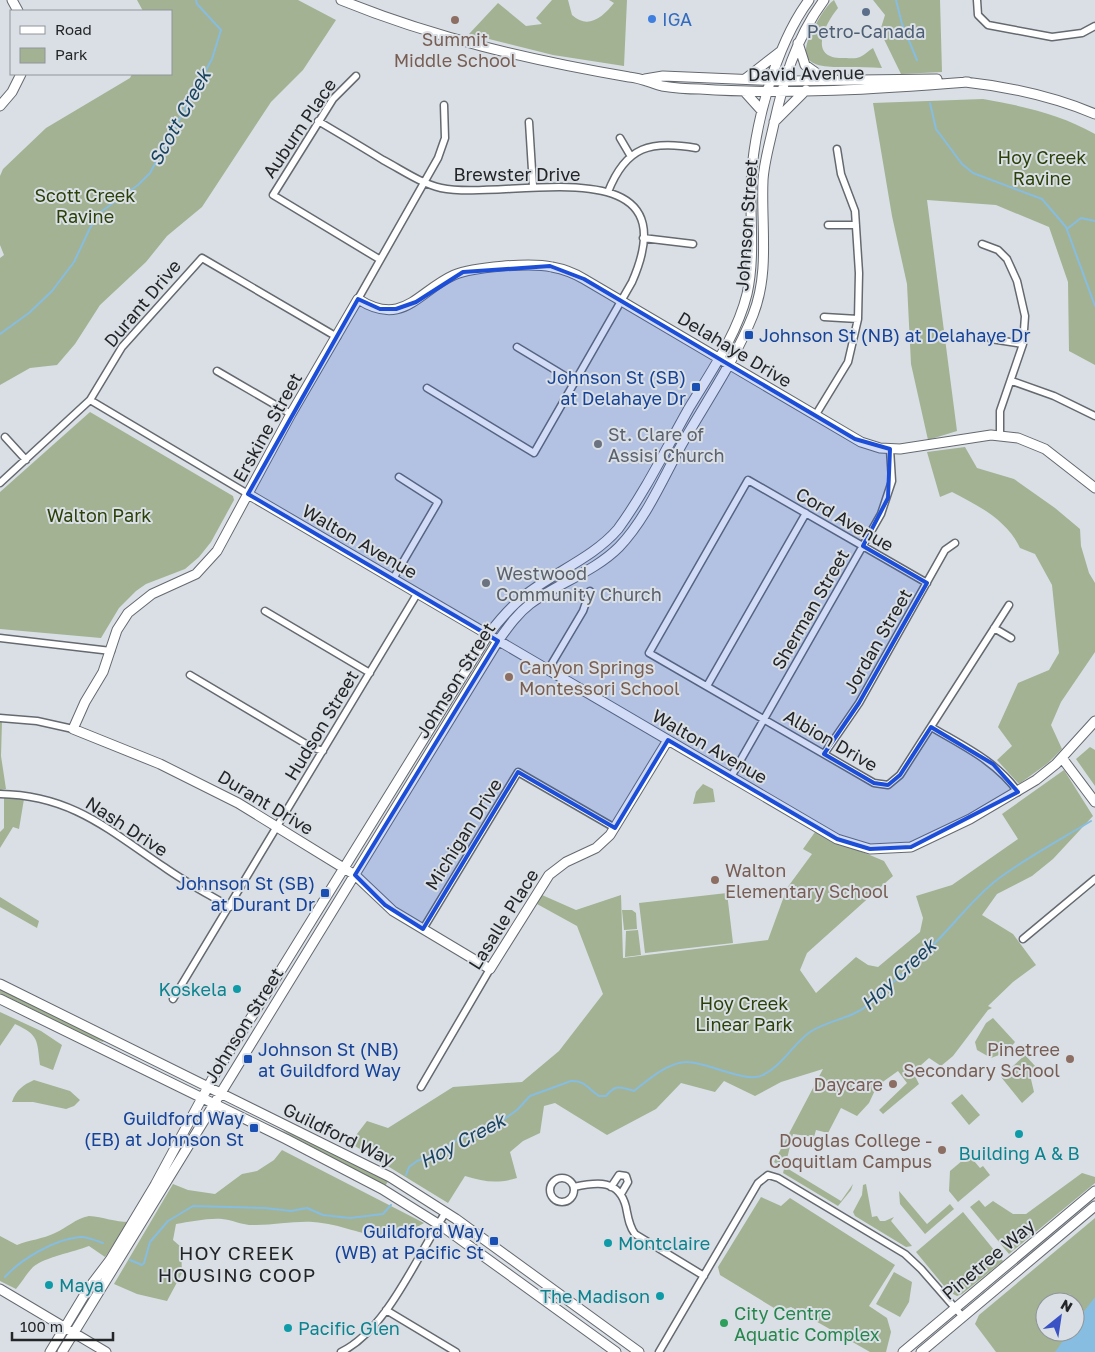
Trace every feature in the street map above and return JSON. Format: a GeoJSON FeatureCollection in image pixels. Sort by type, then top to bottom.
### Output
{"type":"FeatureCollection","features":[{"type":"Feature","properties":{"kind":"main road","name":"David Avenue"},"geometry":{"type":"LineString","coordinates":[[340,0],[388,19],[482,48],[550,63],[645,79],[661,86],[744,91],[781,91],[863,89],[968,82]]}},
{"type":"Feature","properties":{"kind":"main road","name":"Johnson Street"},"geometry":{"type":"LineString","coordinates":[[50,1352],[90,1286],[110,1260],[155,1185],[207,1086],[345,868],[488,635],[502,615],[528,593],[602,545],[618,529],[718,358],[738,320],[749,285],[752,251],[751,172],[762,111],[781,51],[809,0]]}},
{"type":"Feature","properties":{"kind":"main road","name":"Johnson Street"},"geometry":{"type":"LineString","coordinates":[[62,1352],[219,1092],[355,875],[498,640],[512,620],[531,603],[605,558],[620,546],[641,517],[729,364],[753,315],[761,288],[764,255],[763,180],[781,91],[798,43],[811,18],[824,0]]}},
{"type":"Feature","properties":{"kind":"main road"},"geometry":{"type":"LineString","coordinates":[[798,43],[805,65],[826,80]]}},
{"type":"Feature","properties":{"kind":"main road"},"geometry":{"type":"LineString","coordinates":[[745,79],[781,51]]}},
{"type":"Feature","properties":{"kind":"main road"},"geometry":{"type":"LineString","coordinates":[[0,106],[12,92],[20,75]]}},
{"type":"Feature","properties":{"kind":"main road","name":"David Avenue"},"geometry":{"type":"LineString","coordinates":[[645,79],[663,76],[784,81],[939,79],[1025,90],[1051,97],[1095,114]]}},
{"type":"Feature","properties":{"kind":"main road"},"geometry":{"type":"LineString","coordinates":[[774,122],[806,90]]}},
{"type":"Feature","properties":{"kind":"main road"},"geometry":{"type":"LineString","coordinates":[[744,91],[762,111]]}},
{"type":"Feature","properties":{"kind":"main road","name":"Delahaye Drive"},"geometry":{"type":"LineString","coordinates":[[358,299],[380,309],[396,309],[416,302],[447,279],[463,272],[539,265],[574,273],[861,442],[890,450],[1000,435],[1018,438],[1037,444],[1095,488]]}},
{"type":"Feature","properties":{"kind":"main road","name":"Erskine Street"},"geometry":{"type":"LineString","coordinates":[[73,729],[85,702],[102,672],[117,630],[136,604],[162,589],[191,576],[210,561],[223,542],[291,414],[358,299]]}},
{"type":"Feature","properties":{"kind":"main road","name":"Walton Avenue"},"geometry":{"type":"LineString","coordinates":[[248,494],[837,839],[870,849],[911,847],[970,820],[1018,792],[1048,771],[1062,758]]}},
{"type":"Feature","properties":{"kind":"main road"},"geometry":{"type":"LineString","coordinates":[[1095,721],[1062,758],[1095,802]]}},
{"type":"Feature","properties":{"kind":"main road","name":"Durant Drive"},"geometry":{"type":"LineString","coordinates":[[73,729],[130,751],[204,784],[345,868],[368,886],[385,905],[490,969]]}},
{"type":"Feature","properties":{"kind":"main road","name":"Lasalle Place"},"geometry":{"type":"LineString","coordinates":[[490,969],[549,875],[566,862],[596,848],[615,828],[668,740]]}},
{"type":"Feature","properties":{"kind":"main road","name":"Guildford Way"},"geometry":{"type":"LineString","coordinates":[[0,984],[366,1164],[446,1212],[639,1352]]}},
{"type":"Feature","properties":{"kind":"main road","name":"Guildford Way"},"geometry":{"type":"LineString","coordinates":[[0,999],[356,1174],[438,1224],[616,1352]]}},
{"type":"Feature","properties":{"kind":"main road","name":"Pinetree Way"},"geometry":{"type":"LineString","coordinates":[[903,1352],[1095,1191]]}},
{"type":"Feature","properties":{"kind":"main road","name":"Pinetree Way"},"geometry":{"type":"LineString","coordinates":[[921,1352],[1095,1206]]}},
{"type":"Feature","properties":{"kind":"main road"},"geometry":{"type":"LineString","coordinates":[[0,1289],[106,1352]]}},
{"type":"Feature","properties":{"kind":"street"},"geometry":{"type":"LineString","coordinates":[[977,0],[978,16],[988,25],[1052,37],[1082,33],[1095,26]]}},
{"type":"Feature","properties":{"kind":"street","name":"Auburn Place"},"geometry":{"type":"LineString","coordinates":[[356,76],[333,98],[273,195],[379,259]]}},
{"type":"Feature","properties":{"kind":"street","name":"Erskine Street"},"geometry":{"type":"LineString","coordinates":[[358,299],[438,158],[445,138],[444,105]]}},
{"type":"Feature","properties":{"kind":"street","name":"Brewster Drive"},"geometry":{"type":"LineString","coordinates":[[318,121],[424,182],[457,191],[532,186],[608,192],[631,205],[641,222],[643,238],[637,270],[622,301],[534,453],[427,388]]}},
{"type":"Feature","properties":{"kind":"street"},"geometry":{"type":"LineString","coordinates":[[529,122],[532,186]]}},
{"type":"Feature","properties":{"kind":"street"},"geometry":{"type":"LineString","coordinates":[[620,138],[630,154]]}},
{"type":"Feature","properties":{"kind":"street"},"geometry":{"type":"LineString","coordinates":[[608,192],[617,173],[630,154],[650,147],[670,144],[696,148]]}},
{"type":"Feature","properties":{"kind":"street"},"geometry":{"type":"LineString","coordinates":[[815,416],[848,362],[858,319],[859,272],[854,206],[841,174],[836,149]]}},
{"type":"Feature","properties":{"kind":"street"},"geometry":{"type":"LineString","coordinates":[[828,225],[856,225]]}},
{"type":"Feature","properties":{"kind":"street"},"geometry":{"type":"LineString","coordinates":[[643,238],[693,244]]}},
{"type":"Feature","properties":{"kind":"street"},"geometry":{"type":"LineString","coordinates":[[982,244],[998,250],[1007,259],[1016,281],[1025,316],[1023,344],[1012,381],[1000,411],[1000,435]]}},
{"type":"Feature","properties":{"kind":"street","name":"Durant Drive"},"geometry":{"type":"LineString","coordinates":[[0,482],[90,400],[126,342],[202,258],[337,337]]}},
{"type":"Feature","properties":{"kind":"street"},"geometry":{"type":"LineString","coordinates":[[824,317],[858,319]]}},
{"type":"Feature","properties":{"kind":"street"},"geometry":{"type":"LineString","coordinates":[[991,339],[1023,344]]}},
{"type":"Feature","properties":{"kind":"street"},"geometry":{"type":"LineString","coordinates":[[517,346],[575,382]]}},
{"type":"Feature","properties":{"kind":"street"},"geometry":{"type":"LineString","coordinates":[[217,371],[291,414]]}},
{"type":"Feature","properties":{"kind":"street"},"geometry":{"type":"LineString","coordinates":[[1012,381],[1054,396],[1095,416]]}},
{"type":"Feature","properties":{"kind":"street","name":"Walton Avenue"},"geometry":{"type":"LineString","coordinates":[[90,400],[248,494]]}},
{"type":"Feature","properties":{"kind":"street"},"geometry":{"type":"LineString","coordinates":[[5,437],[26,460]]}},
{"type":"Feature","properties":{"kind":"street","name":"Sherman Street"},"geometry":{"type":"LineString","coordinates":[[731,777],[863,546],[888,498],[892,482],[890,450]]}},
{"type":"Feature","properties":{"kind":"street"},"geometry":{"type":"LineString","coordinates":[[392,579],[438,502],[399,477]]}},
{"type":"Feature","properties":{"kind":"street","name":"Cord Avenue"},"geometry":{"type":"LineString","coordinates":[[649,653],[748,480],[927,583]]}},
{"type":"Feature","properties":{"kind":"street"},"geometry":{"type":"LineString","coordinates":[[707,686],[806,513]]}},
{"type":"Feature","properties":{"kind":"street","name":"Jordan Street"},"geometry":{"type":"LineString","coordinates":[[824,754],[834,736],[859,703],[945,550],[956,543]]}},
{"type":"Feature","properties":{"kind":"street"},"geometry":{"type":"LineString","coordinates":[[548,670],[583,611],[590,591]]}},
{"type":"Feature","properties":{"kind":"street","name":"Hudson Street"},"geometry":{"type":"LineString","coordinates":[[173,999],[417,594]]}},
{"type":"Feature","properties":{"kind":"street","name":"Albion Drive"},"geometry":{"type":"LineString","coordinates":[[649,653],[874,783],[888,785],[900,775],[1009,605]]}},
{"type":"Feature","properties":{"kind":"street"},"geometry":{"type":"LineString","coordinates":[[265,612],[370,673]]}},
{"type":"Feature","properties":{"kind":"street"},"geometry":{"type":"LineString","coordinates":[[994,628],[1011,638]]}},
{"type":"Feature","properties":{"kind":"street"},"geometry":{"type":"LineString","coordinates":[[0,638],[110,651]]}},
{"type":"Feature","properties":{"kind":"street"},"geometry":{"type":"LineString","coordinates":[[190,675],[311,747],[323,751]]}},
{"type":"Feature","properties":{"kind":"street","name":"Durant Drive"},"geometry":{"type":"LineString","coordinates":[[0,718],[37,721],[73,729]]}},
{"type":"Feature","properties":{"kind":"street"},"geometry":{"type":"LineString","coordinates":[[931,727],[993,764],[1006,774],[1018,792]]}},
{"type":"Feature","properties":{"kind":"street","name":"Michigan Drive"},"geometry":{"type":"LineString","coordinates":[[422,929],[518,772],[615,828]]}},
{"type":"Feature","properties":{"kind":"street","name":"Nash Drive"},"geometry":{"type":"LineString","coordinates":[[0,794],[46,799],[76,810],[128,840],[164,867],[230,907]]}},
{"type":"Feature","properties":{"kind":"street"},"geometry":{"type":"LineString","coordinates":[[1023,939],[1095,879]]}},
{"type":"Feature","properties":{"kind":"street","name":"Lasalle Place"},"geometry":{"type":"LineString","coordinates":[[421,1087],[490,969]]}},
{"type":"Feature","properties":{"kind":"street"},"geometry":{"type":"LineString","coordinates":[[612,1187],[619,1175],[626,1176],[628,1182],[621,1194]]}},
{"type":"Feature","properties":{"kind":"street"},"geometry":{"type":"LineString","coordinates":[[659,1352],[758,1183],[764,1176],[771,1175],[905,1254],[922,1269],[963,1317]]}},
{"type":"Feature","properties":{"kind":"street"},"geometry":{"type":"LineString","coordinates":[[574,1187],[598,1182],[612,1187],[621,1194],[631,1229],[636,1235],[704,1276]]}},
{"type":"Feature","properties":{"kind":"street"},"geometry":{"type":"LineString","coordinates":[[341,1352],[364,1337],[386,1310],[446,1212]]}},
{"type":"Feature","properties":{"kind":"street"},"geometry":{"type":"LineString","coordinates":[[386,1310],[456,1352]]}},
{"type":"Feature","properties":{"kind":"highlighted area"},"geometry":{"type":"Polygon","coordinates":[[[550,266],[584,279],[855,439],[890,449],[888,498],[863,546],[927,583],[859,703],[824,754],[874,783],[888,785],[900,775],[931,727],[993,764],[1018,792],[911,847],[870,849],[837,839],[668,740],[615,828],[518,772],[423,929],[385,905],[355,875],[498,641],[248,494],[358,299],[380,309],[396,309],[416,302],[463,272],[550,266]]]}},
{"type":"Feature","properties":{"kind":"green space","name":"Scott Creek Ravine"},"geometry":{"type":"Polygon","coordinates":[[[137,0],[298,0],[336,20],[303,70],[271,102],[202,207],[167,236],[146,262],[100,305],[75,344],[57,365],[30,368],[0,385],[0,258],[4,255],[0,245],[0,176],[3,169],[46,128],[130,78],[132,75],[172,75],[172,10],[142,10],[137,0]]]}},
{"type":"Feature","properties":{"kind":"green space"},"geometry":{"type":"Polygon","coordinates":[[[552,0],[568,0],[572,15],[578,19],[589,21],[600,17],[610,8],[614,3],[609,0],[627,0],[624,66],[553,55],[469,34],[498,3],[526,26],[542,24],[536,18],[552,0]]]}},
{"type":"Feature","properties":{"kind":"green space"},"geometry":{"type":"Polygon","coordinates":[[[834,0],[838,8],[824,32],[822,48],[833,57],[857,58],[873,48],[882,68],[830,67],[815,64],[809,60],[806,54],[806,46],[810,35],[824,11],[834,0]]]}},
{"type":"Feature","properties":{"kind":"green space"},"geometry":{"type":"Polygon","coordinates":[[[873,0],[940,0],[942,72],[901,74],[880,31],[885,15],[873,0]]]}},
{"type":"Feature","properties":{"kind":"green space","name":"Hoy Creek Ravine"},"geometry":{"type":"Polygon","coordinates":[[[983,99],[1055,116],[1095,134],[1095,365],[1069,351],[1068,282],[1049,227],[996,205],[927,200],[957,431],[928,440],[911,364],[907,284],[892,216],[873,103],[983,99]]]}},
{"type":"Feature","properties":{"kind":"green space","name":"Walton Park"},"geometry":{"type":"Polygon","coordinates":[[[90,412],[233,496],[234,500],[211,542],[199,557],[185,569],[146,584],[136,591],[119,608],[101,638],[0,629],[0,492],[90,412]]]}},
{"type":"Feature","properties":{"kind":"green space"},"geometry":{"type":"Polygon","coordinates":[[[965,447],[977,468],[1014,479],[1055,508],[1080,529],[1081,546],[1089,573],[1095,583],[1095,652],[1061,702],[1051,725],[1062,749],[1048,763],[1019,784],[997,760],[1012,746],[998,727],[1018,683],[1049,670],[1059,653],[1052,585],[1035,554],[1020,548],[1008,529],[1000,522],[952,492],[940,497],[927,452],[965,447]]]}},
{"type":"Feature","properties":{"kind":"green space"},"geometry":{"type":"Polygon","coordinates":[[[0,721],[2,721],[1,756],[6,789],[0,790],[0,721]]]}},
{"type":"Feature","properties":{"kind":"green space"},"geometry":{"type":"Polygon","coordinates":[[[1090,747],[1095,750],[1095,786],[1076,759],[1090,747]]]}},
{"type":"Feature","properties":{"kind":"green space","name":"Hoy Creek Linear Park"},"geometry":{"type":"Polygon","coordinates":[[[1064,770],[1093,816],[1053,859],[1032,876],[997,894],[982,915],[1013,934],[1036,965],[1013,982],[988,1006],[992,1008],[988,1010],[953,1056],[941,1066],[929,1058],[913,1072],[919,1084],[883,1114],[879,1110],[907,1083],[898,1071],[877,1086],[869,1103],[857,1116],[841,1108],[828,1133],[816,1130],[814,1137],[793,1134],[785,1167],[841,1201],[853,1184],[851,1190],[838,1206],[783,1173],[784,1169],[774,1162],[823,1069],[781,1082],[755,1096],[724,1081],[715,1092],[681,1083],[656,1109],[607,1135],[555,1103],[544,1106],[540,1133],[523,1141],[510,1152],[517,1178],[491,1182],[465,1176],[448,1203],[350,1143],[367,1121],[388,1128],[453,1087],[522,1082],[559,1051],[603,994],[577,926],[537,904],[542,895],[576,910],[621,895],[623,958],[768,940],[787,888],[812,854],[803,849],[815,832],[884,861],[893,876],[807,953],[800,970],[816,993],[856,957],[868,965],[878,967],[920,932],[923,918],[916,896],[952,885],[1018,839],[1002,814],[1064,770]]]}},
{"type":"Feature","properties":{"kind":"green space"},"geometry":{"type":"Polygon","coordinates":[[[703,784],[713,789],[715,802],[693,804],[696,792],[703,784]]]}},
{"type":"Feature","properties":{"kind":"green space"},"geometry":{"type":"Polygon","coordinates":[[[4,798],[24,799],[19,829],[13,827],[0,848],[0,832],[4,828],[4,798]]]}},
{"type":"Feature","properties":{"kind":"green space"},"geometry":{"type":"Polygon","coordinates":[[[727,893],[733,943],[645,953],[639,903],[727,893]]]}},
{"type":"Feature","properties":{"kind":"green space"},"geometry":{"type":"Polygon","coordinates":[[[0,897],[39,921],[37,928],[0,907],[0,897]]]}},
{"type":"Feature","properties":{"kind":"green space"},"geometry":{"type":"Polygon","coordinates":[[[622,910],[632,910],[636,913],[637,929],[624,930],[622,910]]]}},
{"type":"Feature","properties":{"kind":"green space"},"geometry":{"type":"Polygon","coordinates":[[[638,930],[641,955],[625,957],[626,931],[638,930]]]}},
{"type":"Feature","properties":{"kind":"green space"},"geometry":{"type":"Polygon","coordinates":[[[0,989],[104,1040],[103,1042],[88,1037],[0,993],[0,989]]]}},
{"type":"Feature","properties":{"kind":"green space"},"geometry":{"type":"Polygon","coordinates":[[[0,1012],[41,1031],[62,1045],[53,1070],[40,1065],[37,1044],[33,1035],[15,1024],[0,1046],[0,1012]]]}},
{"type":"Feature","properties":{"kind":"green space"},"geometry":{"type":"Polygon","coordinates":[[[993,1018],[1015,1042],[1007,1052],[991,1058],[977,1050],[975,1042],[986,1023],[993,1018]]]}},
{"type":"Feature","properties":{"kind":"green space"},"geometry":{"type":"Polygon","coordinates":[[[1025,1055],[1036,1067],[1030,1075],[1034,1092],[1022,1103],[1001,1077],[1025,1055]]]}},
{"type":"Feature","properties":{"kind":"green space"},"geometry":{"type":"Polygon","coordinates":[[[34,1080],[70,1091],[80,1100],[74,1106],[66,1109],[33,1102],[12,1102],[20,1088],[34,1080]]]}},
{"type":"Feature","properties":{"kind":"green space"},"geometry":{"type":"Polygon","coordinates":[[[962,1094],[980,1115],[969,1125],[951,1103],[962,1094]]]}},
{"type":"Feature","properties":{"kind":"green space"},"geometry":{"type":"Polygon","coordinates":[[[281,1130],[299,1136],[389,1180],[385,1186],[281,1130]]]}},
{"type":"Feature","properties":{"kind":"green space"},"geometry":{"type":"Polygon","coordinates":[[[282,1150],[424,1223],[408,1231],[381,1236],[313,1222],[252,1225],[216,1219],[176,1224],[173,1240],[181,1247],[182,1273],[167,1301],[137,1294],[114,1284],[173,1184],[188,1190],[215,1194],[242,1174],[257,1171],[274,1160],[282,1150]]]}},
{"type":"Feature","properties":{"kind":"green space"},"geometry":{"type":"Polygon","coordinates":[[[969,1155],[980,1168],[983,1166],[990,1175],[958,1202],[949,1191],[950,1171],[969,1155]]]}},
{"type":"Feature","properties":{"kind":"green space"},"geometry":{"type":"Polygon","coordinates":[[[1082,1173],[1095,1177],[1095,1183],[1009,1254],[970,1207],[979,1200],[985,1207],[993,1201],[1013,1214],[1026,1214],[1082,1173]]]}},
{"type":"Feature","properties":{"kind":"green space"},"geometry":{"type":"Polygon","coordinates":[[[866,1184],[872,1217],[877,1216],[880,1221],[885,1221],[894,1217],[891,1221],[912,1246],[906,1247],[855,1216],[853,1212],[862,1195],[863,1185],[866,1184]]]}},
{"type":"Feature","properties":{"kind":"green space"},"geometry":{"type":"Polygon","coordinates":[[[899,1191],[927,1224],[950,1204],[954,1209],[925,1234],[900,1204],[899,1191]]]}},
{"type":"Feature","properties":{"kind":"green space"},"geometry":{"type":"Polygon","coordinates":[[[761,1197],[781,1206],[790,1198],[895,1265],[869,1306],[887,1318],[891,1332],[886,1352],[870,1352],[791,1307],[779,1311],[720,1275],[718,1267],[761,1197]]]}},
{"type":"Feature","properties":{"kind":"green space"},"geometry":{"type":"Polygon","coordinates":[[[963,1212],[1003,1261],[957,1296],[949,1292],[916,1252],[963,1212]]]}},
{"type":"Feature","properties":{"kind":"green space"},"geometry":{"type":"Polygon","coordinates":[[[89,1216],[129,1222],[105,1257],[89,1246],[38,1263],[16,1289],[0,1281],[0,1236],[17,1245],[60,1231],[89,1216]]]}},
{"type":"Feature","properties":{"kind":"green space"},"geometry":{"type":"Polygon","coordinates":[[[1095,1218],[1095,1352],[996,1352],[975,1324],[979,1315],[1095,1218]]]}},
{"type":"Feature","properties":{"kind":"green space"},"geometry":{"type":"Polygon","coordinates":[[[894,1272],[912,1282],[909,1302],[900,1317],[876,1304],[894,1272]]]}},
{"type":"Feature","properties":{"kind":"water"},"geometry":{"type":"Polygon","coordinates":[[[1095,1297],[1095,1352],[1055,1352],[1062,1342],[1085,1342],[1085,1310],[1095,1297]]]}},
{"type":"Feature","properties":{"kind":"waterway","name":"Scott Creek"},"geometry":{"type":"LineString","coordinates":[[0,334],[29,313],[52,291],[74,262],[90,228],[102,211],[138,185],[150,173],[212,59],[221,30],[197,4],[196,0]]}},
{"type":"Feature","properties":{"kind":"waterway"},"geometry":{"type":"LineString","coordinates":[[896,0],[902,24],[917,60]]}},
{"type":"Feature","properties":{"kind":"waterway"},"geometry":{"type":"LineString","coordinates":[[930,103],[936,129],[962,164],[973,173],[1042,199],[1066,227],[1095,306]]}},
{"type":"Feature","properties":{"kind":"waterway"},"geometry":{"type":"LineString","coordinates":[[1067,229],[1081,218],[1095,221]]}},
{"type":"Feature","properties":{"kind":"waterway","name":"Hoy Creek"},"geometry":{"type":"LineString","coordinates":[[406,1175],[409,1167],[417,1161],[438,1153],[459,1138],[478,1134],[496,1125],[517,1110],[530,1096],[571,1081],[580,1082],[599,1096],[606,1096],[616,1088],[626,1088],[634,1091],[666,1068],[687,1062],[747,1077],[763,1075],[776,1066],[810,1032],[861,1010],[868,1005],[929,949],[980,895],[998,879],[1032,856],[1091,821]]}},
{"type":"Feature","properties":{"kind":"waterway","name":"Hoy Creek"},"geometry":{"type":"LineString","coordinates":[[130,1260],[142,1265],[150,1242],[168,1221],[193,1206],[265,1208],[291,1211],[307,1208],[323,1215],[350,1218],[383,1214],[391,1205]]}},
{"type":"Feature","properties":{"kind":"waterway","name":"Hoy Creek"},"geometry":{"type":"LineString","coordinates":[[5,1277],[29,1257],[60,1242],[83,1237],[103,1243]]}},
{"type":"Feature","properties":{"kind":"place","name":"Petro-Canada"},"geometry":{"type":"Point","coordinates":[866,12]}},
{"type":"Feature","properties":{"kind":"place","name":"IGA"},"geometry":{"type":"Point","coordinates":[652,19]}},
{"type":"Feature","properties":{"kind":"place","name":"Summit Middle School"},"geometry":{"type":"Point","coordinates":[455,20]}},
{"type":"Feature","properties":{"kind":"place","name":"Johnson St (NB) at Delahaye Dr"},"geometry":{"type":"Point","coordinates":[749,335]}},
{"type":"Feature","properties":{"kind":"place","name":"Johnson St (SB) at Delahaye Dr"},"geometry":{"type":"Point","coordinates":[696,387]}},
{"type":"Feature","properties":{"kind":"place","name":"St. Clare of Assisi Church"},"geometry":{"type":"Point","coordinates":[598,444]}},
{"type":"Feature","properties":{"kind":"place","name":"Westwood Community Church"},"geometry":{"type":"Point","coordinates":[486,583]}},
{"type":"Feature","properties":{"kind":"place","name":"Canyon Springs Montessori School"},"geometry":{"type":"Point","coordinates":[509,677]}},
{"type":"Feature","properties":{"kind":"place","name":"Walton Elementary School"},"geometry":{"type":"Point","coordinates":[715,880]}},
{"type":"Feature","properties":{"kind":"place","name":"Johnson St (SB) at Durant Dr"},"geometry":{"type":"Point","coordinates":[325,893]}},
{"type":"Feature","properties":{"kind":"place","name":"Koskela"},"geometry":{"type":"Point","coordinates":[237,989]}},
{"type":"Feature","properties":{"kind":"place","name":"Johnson St (NB) at Guildford Way"},"geometry":{"type":"Point","coordinates":[248,1059]}},
{"type":"Feature","properties":{"kind":"place","name":"Pinetree Secondary School"},"geometry":{"type":"Point","coordinates":[1070,1059]}},
{"type":"Feature","properties":{"kind":"place","name":"Daycare"},"geometry":{"type":"Point","coordinates":[893,1084]}},
{"type":"Feature","properties":{"kind":"place","name":"Guildford Way (EB) at Johnson St"},"geometry":{"type":"Point","coordinates":[254,1128]}},
{"type":"Feature","properties":{"kind":"place","name":"Building A & B"},"geometry":{"type":"Point","coordinates":[1019,1134]}},
{"type":"Feature","properties":{"kind":"place","name":"Douglas College - Coquitlam Campus"},"geometry":{"type":"Point","coordinates":[942,1150]}},
{"type":"Feature","properties":{"kind":"place","name":"Guildford Way (WB) at Pacific St"},"geometry":{"type":"Point","coordinates":[494,1241]}},
{"type":"Feature","properties":{"kind":"place","name":"Montclaire"},"geometry":{"type":"Point","coordinates":[608,1243]}},
{"type":"Feature","properties":{"kind":"place","name":"Maya"},"geometry":{"type":"Point","coordinates":[49,1285]}},
{"type":"Feature","properties":{"kind":"place","name":"The Madison"},"geometry":{"type":"Point","coordinates":[660,1296]}},
{"type":"Feature","properties":{"kind":"place","name":"City Centre Aquatic Complex"},"geometry":{"type":"Point","coordinates":[724,1323]}},
{"type":"Feature","properties":{"kind":"place","name":"Pacific Glen"},"geometry":{"type":"Point","coordinates":[288,1328]}},
{"type":"Feature","properties":{"kind":"district","name":"HOY CREEK HOUSING COOP"},"geometry":{"type":"Point","coordinates":[237,1263]}}]}
